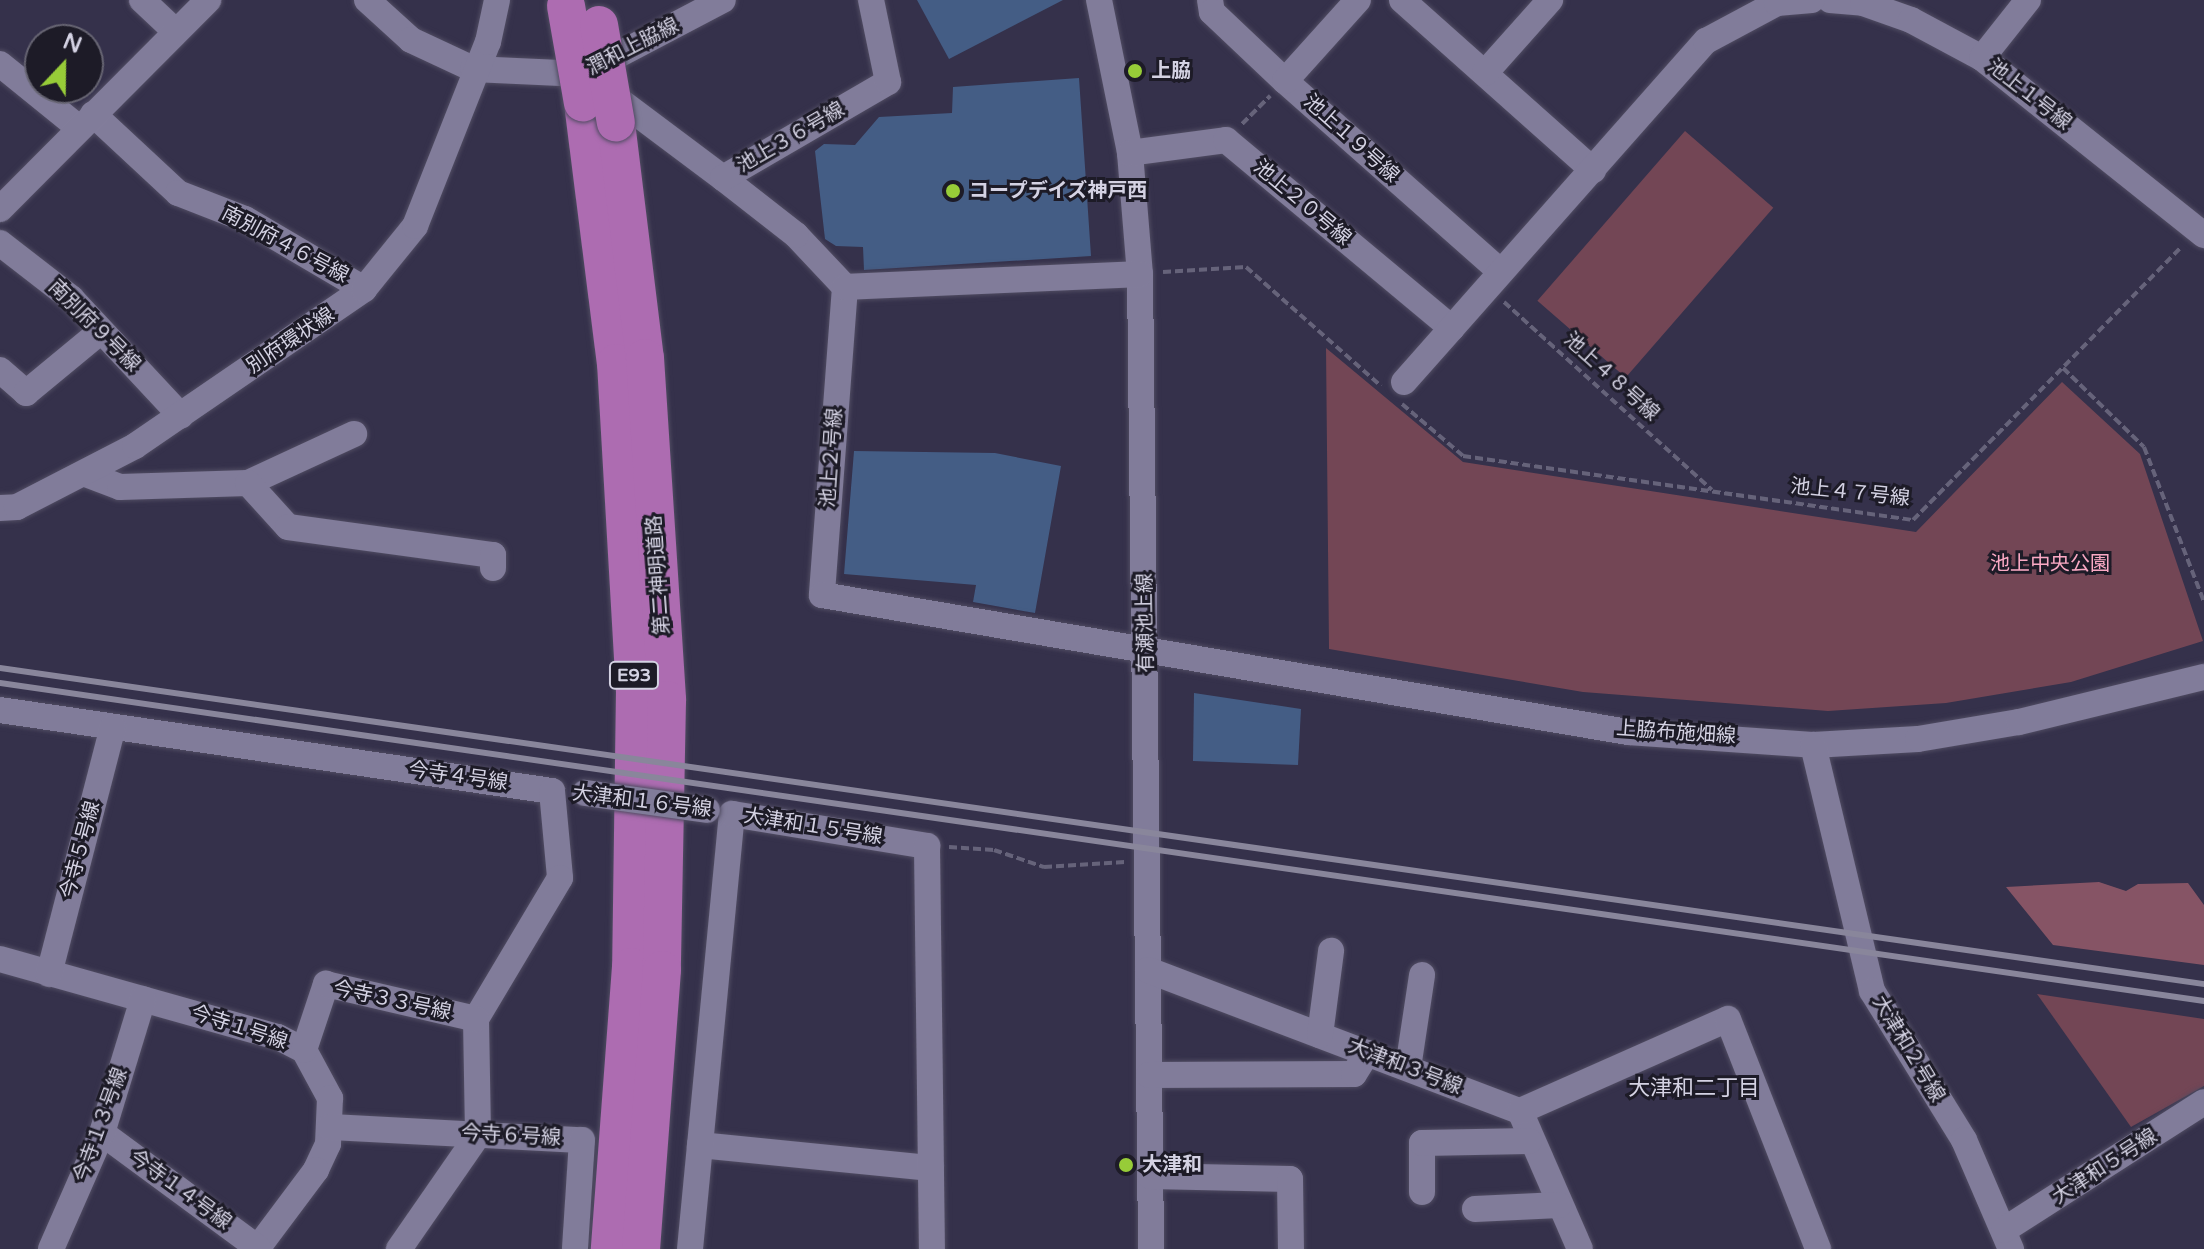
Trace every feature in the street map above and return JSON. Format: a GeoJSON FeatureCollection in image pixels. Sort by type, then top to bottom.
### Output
{"type":"FeatureCollection","features":[{"type":"Feature","properties":{"kind":"highway","name":"第二神明道路"},"geometry":{"type":"LineString","coordinates":[[581,8],[582,88],[616,363],[635,690],[631,967],[610,1249]]}},
{"type":"Feature","properties":{"kind":"highway","name":"第二神明道路"},"geometry":{"type":"LineString","coordinates":[[581,8],[616,123],[645,358],[667,700],[662,970],[641,1249]]}},
{"type":"Feature","properties":{"kind":"street"},"geometry":{"type":"LineString","coordinates":[[142,0],[175,31]]}},
{"type":"Feature","properties":{"kind":"street"},"geometry":{"type":"LineString","coordinates":[[0,209],[208,0]]}},
{"type":"Feature","properties":{"kind":"street","name":"潤和上脇線"},"geometry":{"type":"LineString","coordinates":[[367,0],[411,40],[473,69],[582,88],[723,0]]}},
{"type":"Feature","properties":{"kind":"street","name":"別府環状線"},"geometry":{"type":"LineString","coordinates":[[0,508],[17,507],[86,474],[181,416],[364,289],[415,226],[473,69],[488,42],[497,0]]}},
{"type":"Feature","properties":{"kind":"street","name":"池上３６号線"},"geometry":{"type":"LineString","coordinates":[[845,287],[796,235],[723,178],[888,82],[871,0]]}},
{"type":"Feature","properties":{"kind":"street","name":"有瀬池上線"},"geometry":{"type":"LineString","coordinates":[[1099,0],[1130,153],[1140,274],[1147,653],[1151,1249]]}},
{"type":"Feature","properties":{"kind":"street","name":"池上１９号線"},"geometry":{"type":"LineString","coordinates":[[1210,0],[1212,12],[1494,280]]}},
{"type":"Feature","properties":{"kind":"street"},"geometry":{"type":"LineString","coordinates":[[1285,81],[1358,0]]}},
{"type":"Feature","properties":{"kind":"street"},"geometry":{"type":"LineString","coordinates":[[1402,0],[1593,170]]}},
{"type":"Feature","properties":{"kind":"street"},"geometry":{"type":"LineString","coordinates":[[1485,73],[1550,0]]}},
{"type":"Feature","properties":{"kind":"street"},"geometry":{"type":"LineString","coordinates":[[1396,387],[1706,41],[1776,2],[1812,0]]}},
{"type":"Feature","properties":{"kind":"street","name":"池上１号線"},"geometry":{"type":"LineString","coordinates":[[1830,0],[1863,3],[1911,20],[1982,58],[2202,230]]}},
{"type":"Feature","properties":{"kind":"street"},"geometry":{"type":"LineString","coordinates":[[1982,58],[2028,0]]}},
{"type":"Feature","properties":{"kind":"street","name":"南別府４６号線"},"geometry":{"type":"LineString","coordinates":[[0,64],[86,121],[178,193],[245,219],[364,289]]}},
{"type":"Feature","properties":{"kind":"street"},"geometry":{"type":"LineString","coordinates":[[582,88],[723,178]]}},
{"type":"Feature","properties":{"kind":"street"},"geometry":{"type":"LineString","coordinates":[[1130,153],[1226,140]]}},
{"type":"Feature","properties":{"kind":"street","name":"池上２０号線"},"geometry":{"type":"LineString","coordinates":[[1226,140],[1452,328]]}},
{"type":"Feature","properties":{"kind":"street","name":"南別府９号線"},"geometry":{"type":"LineString","coordinates":[[0,243],[71,298],[181,416]]}},
{"type":"Feature","properties":{"kind":"street"},"geometry":{"type":"LineString","coordinates":[[845,287],[1140,274]]}},
{"type":"Feature","properties":{"kind":"street","name":"池上２号線"},"geometry":{"type":"LineString","coordinates":[[845,287],[822,595],[1147,653]]}},
{"type":"Feature","properties":{"kind":"street"},"geometry":{"type":"LineString","coordinates":[[0,370],[26,393],[101,331]]}},
{"type":"Feature","properties":{"kind":"street"},"geometry":{"type":"LineString","coordinates":[[86,474],[120,487],[248,483],[354,434]]}},
{"type":"Feature","properties":{"kind":"street"},"geometry":{"type":"LineString","coordinates":[[248,483],[288,527],[493,555],[493,568]]}},
{"type":"Feature","properties":{"kind":"street","name":"上脇布施畑線"},"geometry":{"type":"LineString","coordinates":[[1147,653],[1628,732],[1813,745],[1932,737],[2204,677]]}},
{"type":"Feature","properties":{"kind":"street","name":"今寺４号線"},"geometry":{"type":"LineString","coordinates":[[0,710],[552,791]]}},
{"type":"Feature","properties":{"kind":"street","name":"今寺５号線"},"geometry":{"type":"LineString","coordinates":[[49,974],[113,727]]}},
{"type":"Feature","properties":{"kind":"street","name":"大津和２号線"},"geometry":{"type":"LineString","coordinates":[[1813,745],[1872,991],[1964,1140],[2008,1240]]}},
{"type":"Feature","properties":{"kind":"street"},"geometry":{"type":"LineString","coordinates":[[399,1249],[478,1135],[476,1019],[560,878],[552,791]]}},
{"type":"Feature","properties":{"kind":"street","name":"大津和１６号線"},"geometry":{"type":"LineString","coordinates":[[552,791],[720,812]]}},
{"type":"Feature","properties":{"kind":"street","name":"大津和１５号線"},"geometry":{"type":"LineString","coordinates":[[690,1249],[700,1145],[720,812],[927,846]]}},
{"type":"Feature","properties":{"kind":"street"},"geometry":{"type":"LineString","coordinates":[[927,846],[932,1249]]}},
{"type":"Feature","properties":{"kind":"street"},"geometry":{"type":"LineString","coordinates":[[1320,1035],[1331,951]]}},
{"type":"Feature","properties":{"kind":"street","name":"今寺１号線"},"geometry":{"type":"LineString","coordinates":[[0,959],[278,1037],[304,1050],[330,1098],[330,1127],[316,1170],[258,1248]]}},
{"type":"Feature","properties":{"kind":"street","name":"大津和３号線"},"geometry":{"type":"LineString","coordinates":[[1148,970],[1520,1111]]}},
{"type":"Feature","properties":{"kind":"street"},"geometry":{"type":"LineString","coordinates":[[1408,1068],[1422,975]]}},
{"type":"Feature","properties":{"kind":"street","name":"今寺３３号線"},"geometry":{"type":"LineString","coordinates":[[304,1050],[326,984],[476,1019]]}},
{"type":"Feature","properties":{"kind":"street","name":"今寺１３号線"},"geometry":{"type":"LineString","coordinates":[[51,1249],[102,1133],[143,999]]}},
{"type":"Feature","properties":{"kind":"street"},"geometry":{"type":"LineString","coordinates":[[1580,1249],[1529,1141],[1520,1111],[1728,1019],[1818,1249]]}},
{"type":"Feature","properties":{"kind":"street"},"geometry":{"type":"LineString","coordinates":[[1149,1075],[1354,1074],[1367,1053]]}},
{"type":"Feature","properties":{"kind":"street","name":"大津和５号線"},"geometry":{"type":"LineString","coordinates":[[2008,1240],[2204,1102]]}},
{"type":"Feature","properties":{"kind":"street","name":"今寺６号線"},"geometry":{"type":"LineString","coordinates":[[330,1127],[582,1140],[575,1249]]}},
{"type":"Feature","properties":{"kind":"street","name":"今寺１４号線"},"geometry":{"type":"LineString","coordinates":[[102,1133],[258,1248]]}},
{"type":"Feature","properties":{"kind":"street"},"geometry":{"type":"LineString","coordinates":[[1422,1192],[1422,1143],[1529,1141]]}},
{"type":"Feature","properties":{"kind":"street"},"geometry":{"type":"LineString","coordinates":[[700,1145],[931,1168]]}},
{"type":"Feature","properties":{"kind":"street"},"geometry":{"type":"LineString","coordinates":[[1150,1176],[1290,1179],[1291,1249]]}},
{"type":"Feature","properties":{"kind":"street"},"geometry":{"type":"LineString","coordinates":[[1475,1209],[1559,1205]]}},
{"type":"Feature","properties":{"kind":"path"},"geometry":{"type":"LineString","coordinates":[[1226,140],[1285,81]]}},
{"type":"Feature","properties":{"kind":"path","name":"池上４７号線"},"geometry":{"type":"LineString","coordinates":[[1396,387],[1401,403],[1463,456],[1913,520],[2202,230]]}},
{"type":"Feature","properties":{"kind":"path"},"geometry":{"type":"LineString","coordinates":[[1140,274],[1246,267],[1396,387]]}},
{"type":"Feature","properties":{"kind":"path","name":"池上４８号線"},"geometry":{"type":"LineString","coordinates":[[1494,280],[1713,491]]}},
{"type":"Feature","properties":{"kind":"path"},"geometry":{"type":"LineString","coordinates":[[2063,368],[2144,447],[2204,602]]}},
{"type":"Feature","properties":{"kind":"path"},"geometry":{"type":"LineString","coordinates":[[927,846],[994,850],[1044,867],[1148,860]]}},
{"type":"Feature","properties":{"kind":"green space"},"geometry":{"type":"Polygon","coordinates":[[[1685,131],[1773,208],[1626,378],[1537,301],[1685,131]]]}},
{"type":"Feature","properties":{"kind":"green space","name":"池上中央公園"},"geometry":{"type":"Polygon","coordinates":[[[1326,348],[1463,462],[1916,532],[2062,382],[2140,454],[2203,641],[2071,682],[1946,703],[1828,711],[1583,692],[1329,649],[1326,348]]]}},
{"type":"Feature","properties":{"kind":"green space"},"geometry":{"type":"Polygon","coordinates":[[[2037,994],[2204,1019],[2204,1086],[2131,1127],[2037,994]]]}},
{"type":"Feature","properties":{"kind":"shaded area"},"geometry":{"type":"Polygon","coordinates":[[[2099,882],[2126,891],[2138,884],[2188,883],[2204,905],[2204,965],[2053,945],[2006,887],[2099,882]]]}},
{"type":"Feature","properties":{"kind":"building"},"geometry":{"type":"Polygon","coordinates":[[[917,0],[1063,0],[949,59],[917,0]]]}},
{"type":"Feature","properties":{"kind":"building","name":"コープデイズ神戸西"},"geometry":{"type":"Polygon","coordinates":[[[1079,78],[1091,256],[864,270],[863,247],[836,246],[825,239],[815,151],[824,144],[855,145],[879,117],[952,113],[953,87],[1079,78]]]}},
{"type":"Feature","properties":{"kind":"building"},"geometry":{"type":"Polygon","coordinates":[[[854,451],[995,453],[1061,466],[1035,613],[973,602],[976,585],[844,574],[854,451]]]}},
{"type":"Feature","properties":{"kind":"building"},"geometry":{"type":"Polygon","coordinates":[[[1194,693],[1301,709],[1298,765],[1193,761],[1194,693]]]}},
{"type":"Feature","properties":{"kind":"railway"},"geometry":{"type":"LineString","coordinates":[[0,668],[2204,984]]}},
{"type":"Feature","properties":{"kind":"railway"},"geometry":{"type":"LineString","coordinates":[[0,683],[2204,1001]]}},
{"type":"Feature","properties":{"kind":"place","name":"上脇"},"geometry":{"type":"Point","coordinates":[1135,71]}},
{"type":"Feature","properties":{"kind":"place","name":"コープデイズ神戸西"},"geometry":{"type":"Point","coordinates":[953,191]}},
{"type":"Feature","properties":{"kind":"place","name":"大津和"},"geometry":{"type":"Point","coordinates":[1126,1165]}},
{"type":"Feature","properties":{"kind":"district","name":"大津和二丁目"},"geometry":{"type":"Point","coordinates":[1694,1089]}}]}
